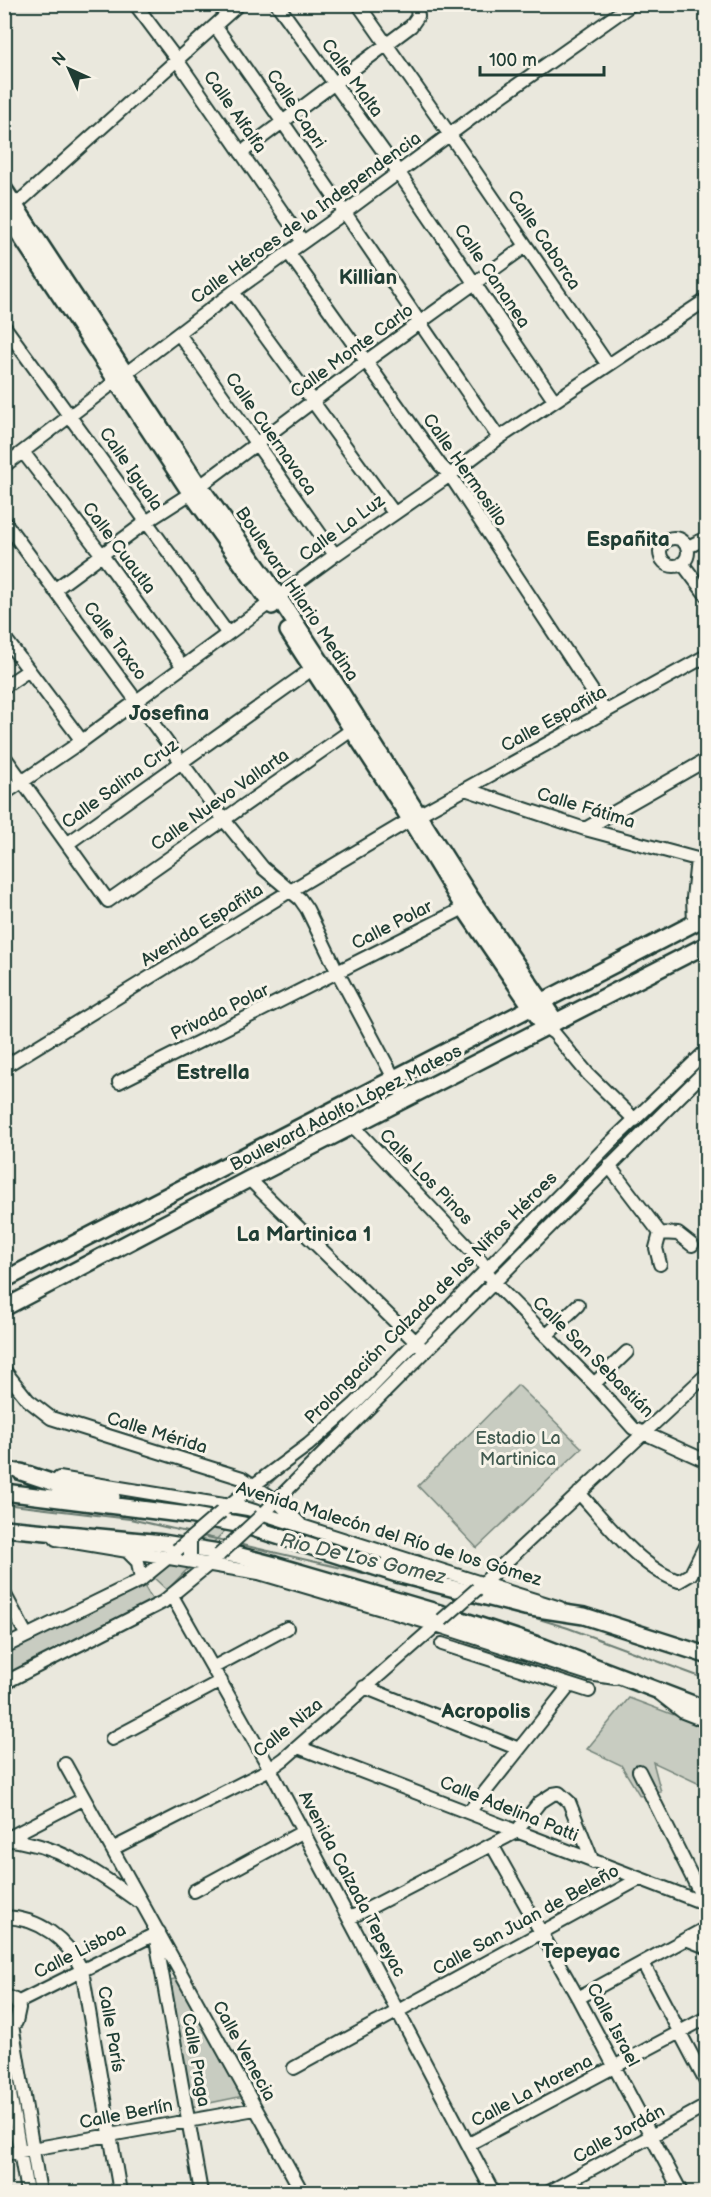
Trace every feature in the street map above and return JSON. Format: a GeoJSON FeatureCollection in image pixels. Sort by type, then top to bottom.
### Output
{"type":"FeatureCollection","features":[{"type":"Feature","properties":{"kind":"main road","name":"Boulevard Hilario Medina"},"geometry":{"type":"LineString","coordinates":[[4,189],[8,211],[195,489],[274,601],[415,817],[464,908],[552,1027]]}},
{"type":"Feature","properties":{"kind":"main road","name":"Boulevard Hilario Medina"},"geometry":{"type":"LineString","coordinates":[[274,601],[312,669],[471,898],[536,1004]]}},
{"type":"Feature","properties":{"kind":"main road","name":"Boulevard Adolfo López Mateos"},"geometry":{"type":"LineString","coordinates":[[4,1280],[700,920]]}},
{"type":"Feature","properties":{"kind":"main road","name":"Boulevard Adolfo López Mateos"},"geometry":{"type":"LineString","coordinates":[[4,1308],[405,1099],[706,948]]}},
{"type":"Feature","properties":{"kind":"main road"},"geometry":{"type":"LineString","coordinates":[[40,1262],[52,1284]]}},
{"type":"Feature","properties":{"kind":"main road"},"geometry":{"type":"LineString","coordinates":[[21,1472],[60,1485],[188,1515]]}},
{"type":"Feature","properties":{"kind":"main road","name":"Avenida Malecón del Río de los Gómez"},"geometry":{"type":"LineString","coordinates":[[4,1492],[188,1515],[243,1525],[398,1574],[525,1607],[584,1616],[706,1655]]}},
{"type":"Feature","properties":{"kind":"main road"},"geometry":{"type":"LineString","coordinates":[[243,1525],[268,1528],[386,1563],[403,1566],[417,1564]]}},
{"type":"Feature","properties":{"kind":"main road"},"geometry":{"type":"LineString","coordinates":[[4,1528],[36,1533],[162,1543],[256,1560],[461,1619],[544,1647],[706,1708]]}},
{"type":"Feature","properties":{"kind":"street","name":"Calle Alfalfa"},"geometry":{"type":"LineString","coordinates":[[135,4],[177,60],[303,242]]}},
{"type":"Feature","properties":{"kind":"street"},"geometry":{"type":"LineString","coordinates":[[8,211],[239,4]]}},
{"type":"Feature","properties":{"kind":"street","name":"Calle Malta"},"geometry":{"type":"LineString","coordinates":[[277,4],[399,173]]}},
{"type":"Feature","properties":{"kind":"street","name":"Calle Caborca"},"geometry":{"type":"LineString","coordinates":[[358,4],[608,365]]}},
{"type":"Feature","properties":{"kind":"street"},"geometry":{"type":"LineString","coordinates":[[240,153],[411,26],[418,16],[416,4]]}},
{"type":"Feature","properties":{"kind":"street","name":"Calle Héroes de la Independencia"},"geometry":{"type":"LineString","coordinates":[[4,466],[233,291],[632,4]]}},
{"type":"Feature","properties":{"kind":"street","name":"Calle Capri"},"geometry":{"type":"LineString","coordinates":[[215,26],[283,120],[499,438]]}},
{"type":"Feature","properties":{"kind":"street","name":"Calle Cananea"},"geometry":{"type":"LineString","coordinates":[[399,173],[554,400]]}},
{"type":"Feature","properties":{"kind":"street","name":"Calle Monte Carlo"},"geometry":{"type":"LineString","coordinates":[[54,590],[526,246]]}},
{"type":"Feature","properties":{"kind":"street","name":"Calle Hermosillo"},"geometry":{"type":"LineString","coordinates":[[288,252],[440,465],[450,475],[606,712]]}},
{"type":"Feature","properties":{"kind":"street"},"geometry":{"type":"LineString","coordinates":[[233,291],[394,513]]}},
{"type":"Feature","properties":{"kind":"street","name":"Calle La Luz"},"geometry":{"type":"LineString","coordinates":[[4,794],[82,741],[499,438],[706,300]]}},
{"type":"Feature","properties":{"kind":"street","name":"Calle Iguala"},"geometry":{"type":"LineString","coordinates":[[4,326],[228,634]]}},
{"type":"Feature","properties":{"kind":"street","name":"Calle Cuernavaca"},"geometry":{"type":"LineString","coordinates":[[179,334],[335,555]]}},
{"type":"Feature","properties":{"kind":"street","name":"Calle Cuautla"},"geometry":{"type":"LineString","coordinates":[[23,452],[102,555],[183,668]]}},
{"type":"Feature","properties":{"kind":"street","name":"Calle Taxco"},"geometry":{"type":"LineString","coordinates":[[4,521],[224,820],[263,868],[308,909],[338,974],[405,1099]]}},
{"type":"Feature","properties":{"kind":"street"},"geometry":{"type":"LineString","coordinates":[[688,547],[706,537]]}},
{"type":"Feature","properties":{"kind":"street"},"geometry":{"type":"LineString","coordinates":[[681,539],[688,547],[687,556],[682,563],[674,566],[665,563],[660,556],[660,547],[666,540],[681,539]]}},
{"type":"Feature","properties":{"kind":"street"},"geometry":{"type":"LineString","coordinates":[[682,563],[706,595]]}},
{"type":"Feature","properties":{"kind":"street"},"geometry":{"type":"LineString","coordinates":[[4,637],[82,741]]}},
{"type":"Feature","properties":{"kind":"street","name":"Calle Españita"},"geometry":{"type":"LineString","coordinates":[[415,817],[706,656]]}},
{"type":"Feature","properties":{"kind":"street","name":"Calle Salina Cruz"},"geometry":{"type":"LineString","coordinates":[[67,844],[312,669]]}},
{"type":"Feature","properties":{"kind":"street"},"geometry":{"type":"LineString","coordinates":[[4,687],[29,670]]}},
{"type":"Feature","properties":{"kind":"street","name":"Calle Nuevo Vallarta"},"geometry":{"type":"LineString","coordinates":[[67,844],[108,901],[353,729]]}},
{"type":"Feature","properties":{"kind":"street"},"geometry":{"type":"LineString","coordinates":[[4,756],[67,844]]}},
{"type":"Feature","properties":{"kind":"street"},"geometry":{"type":"LineString","coordinates":[[585,829],[706,760]]}},
{"type":"Feature","properties":{"kind":"street","name":"Calle Fátima"},"geometry":{"type":"LineString","coordinates":[[465,789],[585,829],[702,855]]}},
{"type":"Feature","properties":{"kind":"street","name":"Avenida Españita"},"geometry":{"type":"LineString","coordinates":[[4,1067],[415,817]]}},
{"type":"Feature","properties":{"kind":"street"},"geometry":{"type":"LineString","coordinates":[[700,920],[693,898],[702,855]]}},
{"type":"Feature","properties":{"kind":"street","name":"Calle Polar"},"geometry":{"type":"LineString","coordinates":[[338,974],[464,908]]}},
{"type":"Feature","properties":{"kind":"street","name":"Privada Polar"},"geometry":{"type":"LineString","coordinates":[[119,1082],[338,974]]}},
{"type":"Feature","properties":{"kind":"street"},"geometry":{"type":"LineString","coordinates":[[552,1027],[588,1074],[635,1120]]}},
{"type":"Feature","properties":{"kind":"street","name":"Prolongación Calzada de los Niños Héroes"},"geometry":{"type":"LineString","coordinates":[[4,1683],[84,1644],[172,1596],[215,1559],[294,1484],[421,1347],[488,1270],[706,1051]]}},
{"type":"Feature","properties":{"kind":"street","name":"Prolongación Calzada de los Niños Héroes"},"geometry":{"type":"LineString","coordinates":[[4,1647],[141,1580],[254,1485],[308,1445],[494,1282],[609,1166],[705,1074]]}},
{"type":"Feature","properties":{"kind":"street","name":"Calle Los Pinos"},"geometry":{"type":"LineString","coordinates":[[353,1126],[488,1270],[494,1282]]}},
{"type":"Feature","properties":{"kind":"street"},"geometry":{"type":"LineString","coordinates":[[609,1166],[660,1233],[678,1234],[692,1245]]}},
{"type":"Feature","properties":{"kind":"street"},"geometry":{"type":"LineString","coordinates":[[249,1179],[421,1347]]}},
{"type":"Feature","properties":{"kind":"street"},"geometry":{"type":"LineString","coordinates":[[660,1233],[656,1248],[660,1264]]}},
{"type":"Feature","properties":{"kind":"street","name":"Calle San Sebastián"},"geometry":{"type":"LineString","coordinates":[[494,1282],[594,1384],[633,1428],[706,1461]]}},
{"type":"Feature","properties":{"kind":"street"},"geometry":{"type":"LineString","coordinates":[[546,1336],[578,1305]]}},
{"type":"Feature","properties":{"kind":"street"},"geometry":{"type":"LineString","coordinates":[[594,1384],[627,1352]]}},
{"type":"Feature","properties":{"kind":"street","name":"Calle Mérida"},"geometry":{"type":"LineString","coordinates":[[4,1370],[28,1400],[51,1418],[233,1475],[254,1485],[277,1501],[303,1527]]}},
{"type":"Feature","properties":{"kind":"street","name":"Calle Niza"},"geometry":{"type":"LineString","coordinates":[[112,1849],[270,1769],[298,1747],[480,1586],[705,1377]]}},
{"type":"Feature","properties":{"kind":"street","name":"Avenida Malecón del Río de los Gómez"},"geometry":{"type":"LineString","coordinates":[[4,1468],[262,1515],[480,1586],[584,1616]]}},
{"type":"Feature","properties":{"kind":"street"},"geometry":{"type":"LineString","coordinates":[[294,1484],[291,1493],[292,1505],[303,1527]]}},
{"type":"Feature","properties":{"kind":"street"},"geometry":{"type":"LineString","coordinates":[[579,1493],[638,1555],[668,1577],[679,1581],[691,1574],[706,1544]]}},
{"type":"Feature","properties":{"kind":"street"},"geometry":{"type":"LineString","coordinates":[[36,1533],[71,1542],[126,1550],[215,1559],[439,1623],[589,1674],[625,1678]]}},
{"type":"Feature","properties":{"kind":"street"},"geometry":{"type":"LineString","coordinates":[[190,1539],[191,1558]]}},
{"type":"Feature","properties":{"kind":"street"},"geometry":{"type":"LineString","coordinates":[[126,1550],[138,1562],[141,1580]]}},
{"type":"Feature","properties":{"kind":"street"},"geometry":{"type":"LineString","coordinates":[[4,1593],[27,1636]]}},
{"type":"Feature","properties":{"kind":"street","name":"Avenida Calzada Tepeyac"},"geometry":{"type":"LineString","coordinates":[[172,1596],[214,1667],[304,1831],[494,2193]]}},
{"type":"Feature","properties":{"kind":"street"},"geometry":{"type":"LineString","coordinates":[[214,1667],[286,1628]]}},
{"type":"Feature","properties":{"kind":"street"},"geometry":{"type":"LineString","coordinates":[[442,1644],[589,1691]]}},
{"type":"Feature","properties":{"kind":"street"},"geometry":{"type":"LineString","coordinates":[[112,1739],[221,1681]]}},
{"type":"Feature","properties":{"kind":"street"},"geometry":{"type":"LineString","coordinates":[[469,1812],[570,1685]]}},
{"type":"Feature","properties":{"kind":"street"},"geometry":{"type":"LineString","coordinates":[[364,1687],[519,1749]]}},
{"type":"Feature","properties":{"kind":"street"},"geometry":{"type":"LineString","coordinates":[[657,1691],[684,1712],[706,1721]]}},
{"type":"Feature","properties":{"kind":"street","name":"Calle Adelina Patti"},"geometry":{"type":"LineString","coordinates":[[298,1747],[706,1904]]}},
{"type":"Feature","properties":{"kind":"street","name":"Calle Venecia"},"geometry":{"type":"LineString","coordinates":[[65,1764],[302,2193]]}},
{"type":"Feature","properties":{"kind":"street"},"geometry":{"type":"LineString","coordinates":[[639,1771],[706,1904]]}},
{"type":"Feature","properties":{"kind":"street"},"geometry":{"type":"LineString","coordinates":[[350,1918],[516,1832],[539,1803],[553,1794],[559,1793],[568,1802],[593,1862]]}},
{"type":"Feature","properties":{"kind":"street"},"geometry":{"type":"LineString","coordinates":[[5,1839],[83,1799]]}},
{"type":"Feature","properties":{"kind":"street"},"geometry":{"type":"LineString","coordinates":[[194,1891],[304,1831]]}},
{"type":"Feature","properties":{"kind":"street"},"geometry":{"type":"LineString","coordinates":[[5,1839],[60,1851],[81,1862],[140,1902]]}},
{"type":"Feature","properties":{"kind":"street","name":"Calle Israel"},"geometry":{"type":"LineString","coordinates":[[492,1845],[578,1998],[681,2193]]}},
{"type":"Feature","properties":{"kind":"street","name":"Calle San Juan de Beleño"},"geometry":{"type":"LineString","coordinates":[[294,2068],[639,1879]]}},
{"type":"Feature","properties":{"kind":"street","name":"Calle París"},"geometry":{"type":"LineString","coordinates":[[4,1917],[28,1920],[47,1929],[69,1947],[82,1970],[120,2193]]}},
{"type":"Feature","properties":{"kind":"street"},"geometry":{"type":"LineString","coordinates":[[578,1998],[706,1928]]}},
{"type":"Feature","properties":{"kind":"street","name":"Calle Lisboa"},"geometry":{"type":"LineString","coordinates":[[18,2003],[156,1931]]}},
{"type":"Feature","properties":{"kind":"street","name":"Calle Praga"},"geometry":{"type":"LineString","coordinates":[[156,1931],[201,2193]]}},
{"type":"Feature","properties":{"kind":"street"},"geometry":{"type":"LineString","coordinates":[[686,1939],[706,1947]]}},
{"type":"Feature","properties":{"kind":"street"},"geometry":{"type":"LineString","coordinates":[[643,1963],[706,2082]]}},
{"type":"Feature","properties":{"kind":"street"},"geometry":{"type":"LineString","coordinates":[[4,1995],[18,2003],[20,2013],[8,2026],[40,2193]]}},
{"type":"Feature","properties":{"kind":"street","name":"Calle La Morena"},"geometry":{"type":"LineString","coordinates":[[469,2144],[706,2018]]}},
{"type":"Feature","properties":{"kind":"street"},"geometry":{"type":"LineString","coordinates":[[4,2060],[27,2193]]}},
{"type":"Feature","properties":{"kind":"street","name":"Calle Jordán"},"geometry":{"type":"LineString","coordinates":[[549,2193],[706,2106]]}},
{"type":"Feature","properties":{"kind":"street","name":"Calle Berlín"},"geometry":{"type":"LineString","coordinates":[[4,2154],[255,2109]]}},
{"type":"Feature","properties":{"kind":"green space"},"geometry":{"type":"Polygon","coordinates":[[[706,1055],[706,1060],[526,1236],[476,1289],[706,1061],[706,1068],[312,1461],[309,1458],[381,1385],[286,1468],[167,1590],[153,1577],[342,1409],[706,1055]]]}},
{"type":"Feature","properties":{"kind":"green space","name":"Estadio La Martinica"},"geometry":{"type":"Polygon","coordinates":[[[518,1385],[582,1448],[477,1548],[418,1486],[518,1385]]]}},
{"type":"Feature","properties":{"kind":"green space"},"geometry":{"type":"Polygon","coordinates":[[[142,1582],[153,1601],[5,1676],[5,1650],[142,1582]]]}},
{"type":"Feature","properties":{"kind":"green space"},"geometry":{"type":"Polygon","coordinates":[[[629,1698],[706,1727],[706,1787],[653,1762],[661,1792],[640,1796],[621,1765],[587,1749],[629,1698]]]}},
{"type":"Feature","properties":{"kind":"green space"},"geometry":{"type":"Polygon","coordinates":[[[180,1978],[244,2096],[190,2107],[169,1980],[180,1978]]]}},
{"type":"Feature","properties":{"kind":"waterway","name":"Rio De Los Gomez"},"geometry":{"type":"LineString","coordinates":[[4,1504],[130,1519],[191,1533]]}},
{"type":"Feature","properties":{"kind":"waterway","name":"Rio De Los Gomez"},"geometry":{"type":"LineString","coordinates":[[202,1536],[226,1541]]}},
{"type":"Feature","properties":{"kind":"waterway","name":"Rio De Los Gomez"},"geometry":{"type":"LineString","coordinates":[[238,1544],[393,1580]]}},
{"type":"Feature","properties":{"kind":"waterway","name":"Rio De Los Gomez"},"geometry":{"type":"LineString","coordinates":[[523,1614],[568,1628],[706,1679]]}},
{"type":"Feature","properties":{"kind":"district","name":"Killian"},"geometry":{"type":"Point","coordinates":[368,277]}},
{"type":"Feature","properties":{"kind":"district","name":"Españita"},"geometry":{"type":"Point","coordinates":[628,539]}},
{"type":"Feature","properties":{"kind":"district","name":"Josefina"},"geometry":{"type":"Point","coordinates":[169,713]}},
{"type":"Feature","properties":{"kind":"district","name":"Estrella"},"geometry":{"type":"Point","coordinates":[213,1072]}},
{"type":"Feature","properties":{"kind":"district","name":"La Martinica 1"},"geometry":{"type":"Point","coordinates":[304,1234]}},
{"type":"Feature","properties":{"kind":"district","name":"Acropolis"},"geometry":{"type":"Point","coordinates":[486,1711]}},
{"type":"Feature","properties":{"kind":"district","name":"Tepeyac"},"geometry":{"type":"Point","coordinates":[581,1951]}}]}
